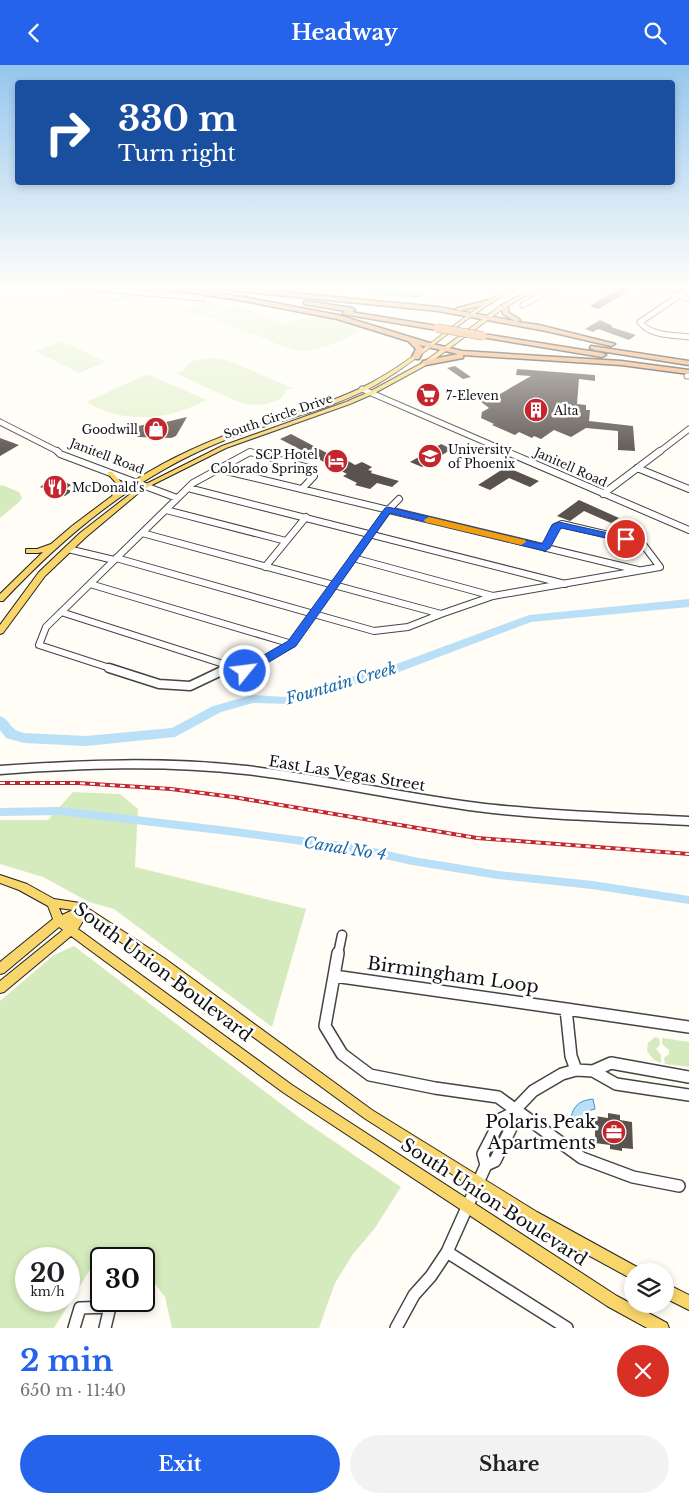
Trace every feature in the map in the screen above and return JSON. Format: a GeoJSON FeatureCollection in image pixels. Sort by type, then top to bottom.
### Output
{"type":"FeatureCollection","features":[{"type":"Feature","properties":{"kind":"highway"},"geometry":{"type":"LineString","coordinates":[[414,345],[418,347],[420,352],[416,357]]}},
{"type":"Feature","properties":{"kind":"highway"},"geometry":{"type":"LineString","coordinates":[[427,345],[446,350],[477,354],[621,363],[688,373]]}},
{"type":"Feature","properties":{"kind":"highway"},"geometry":{"type":"LineString","coordinates":[[542,345],[688,373]]}},
{"type":"Feature","properties":{"kind":"highway"},"geometry":{"type":"LineString","coordinates":[[562,345],[689,363]]}},
{"type":"Feature","properties":{"kind":"highway"},"geometry":{"type":"LineString","coordinates":[[621,345],[689,359]]}},
{"type":"Feature","properties":{"kind":"highway"},"geometry":{"type":"LineString","coordinates":[[426,363],[477,354]]}},
{"type":"Feature","properties":{"kind":"main road","name":"South Circle Drive"},"geometry":{"type":"LineString","coordinates":[[0,631],[38,580],[68,549],[123,502],[147,485],[230,445],[371,393],[426,363],[452,345]]}},
{"type":"Feature","properties":{"kind":"main road","name":"South Circle Drive"},"geometry":{"type":"LineString","coordinates":[[0,599],[55,544],[113,497],[138,481],[220,439],[311,409],[362,389],[407,363],[431,346]]}},
{"type":"Feature","properties":{"kind":"main road"},"geometry":{"type":"LineString","coordinates":[[407,363],[403,371],[407,374]]}},
{"type":"Feature","properties":{"kind":"main road"},"geometry":{"type":"LineString","coordinates":[[110,473],[120,484],[113,497]]}},
{"type":"Feature","properties":{"kind":"main road"},"geometry":{"type":"LineString","coordinates":[[30,567],[35,556],[29,551],[38,551],[55,544]]}},
{"type":"Feature","properties":{"kind":"main road"},"geometry":{"type":"LineString","coordinates":[[0,879],[23,887],[52,903]]}},
{"type":"Feature","properties":{"kind":"main road","name":"South Union Boulevard"},"geometry":{"type":"LineString","coordinates":[[624,1268],[532,1217],[368,1114],[160,962],[76,906],[52,903],[59,921],[288,1089],[612,1301],[662,1328]]}},
{"type":"Feature","properties":{"kind":"main road"},"geometry":{"type":"LineString","coordinates":[[0,969],[59,921],[83,911]]}},
{"type":"Feature","properties":{"kind":"main road"},"geometry":{"type":"LineString","coordinates":[[0,988],[71,930],[83,911]]}},
{"type":"Feature","properties":{"kind":"main road"},"geometry":{"type":"LineString","coordinates":[[674,1295],[689,1303]]}},
{"type":"Feature","properties":{"kind":"street","name":"Janitell Road"},"geometry":{"type":"LineString","coordinates":[[362,389],[689,530]]}},
{"type":"Feature","properties":{"kind":"street","name":"Janitell Road"},"geometry":{"type":"LineString","coordinates":[[0,423],[58,451],[60,454],[110,473],[138,481]]}},
{"type":"Feature","properties":{"kind":"street"},"geometry":{"type":"LineString","coordinates":[[603,494],[689,429]]}},
{"type":"Feature","properties":{"kind":"street","name":"Janitell Road"},"geometry":{"type":"LineString","coordinates":[[58,451],[66,451],[178,498]]}},
{"type":"Feature","properties":{"kind":"street"},"geometry":{"type":"LineString","coordinates":[[232,666],[195,685],[167,685],[39,645],[46,627],[196,481],[250,452],[313,469],[315,473],[302,489]]}},
{"type":"Feature","properties":{"kind":"street"},"geometry":{"type":"LineString","coordinates":[[218,469],[642,571]]}},
{"type":"Feature","properties":{"kind":"street"},"geometry":{"type":"LineString","coordinates":[[637,469],[689,489]]}},
{"type":"Feature","properties":{"kind":"street"},"geometry":{"type":"LineString","coordinates":[[188,488],[371,533],[567,585]]}},
{"type":"Feature","properties":{"kind":"street"},"geometry":{"type":"LineString","coordinates":[[61,612],[245,671],[292,643],[388,510],[399,499]]}},
{"type":"Feature","properties":{"kind":"street"},"geometry":{"type":"LineString","coordinates":[[166,510],[286,541]]}},
{"type":"Feature","properties":{"kind":"street"},"geometry":{"type":"LineString","coordinates":[[265,567],[306,517]]}},
{"type":"Feature","properties":{"kind":"street"},"geometry":{"type":"LineString","coordinates":[[68,549],[115,559],[381,631],[408,627],[493,597],[660,567],[642,543],[559,525],[555,527],[545,548]]}},
{"type":"Feature","properties":{"kind":"street"},"geometry":{"type":"LineString","coordinates":[[142,533],[441,614]]}},
{"type":"Feature","properties":{"kind":"street"},"geometry":{"type":"LineString","coordinates":[[353,559],[493,597]]}},
{"type":"Feature","properties":{"kind":"street"},"geometry":{"type":"LineString","coordinates":[[90,584],[292,643]]}},
{"type":"Feature","properties":{"kind":"street","name":"East Las Vegas Street"},"geometry":{"type":"LineString","coordinates":[[0,770],[114,765],[213,767],[359,787],[478,807],[545,813],[689,821]]}},
{"type":"Feature","properties":{"kind":"street"},"geometry":{"type":"LineString","coordinates":[[342,935],[325,1026],[342,1054],[370,1075],[435,1088],[498,1097],[513,1111],[582,1158],[633,1177],[679,1186]]}},
{"type":"Feature","properties":{"kind":"street","name":"Birmingham Loop"},"geometry":{"type":"LineString","coordinates":[[334,976],[689,1027]]}},
{"type":"Feature","properties":{"kind":"street"},"geometry":{"type":"LineString","coordinates":[[566,1009],[570,1056],[576,1070]]}},
{"type":"Feature","properties":{"kind":"street"},"geometry":{"type":"LineString","coordinates":[[593,1071],[611,1063],[689,1077]]}},
{"type":"Feature","properties":{"kind":"street"},"geometry":{"type":"LineString","coordinates":[[396,1328],[414,1295],[431,1276],[447,1252],[486,1165],[495,1161],[512,1126],[513,1111],[533,1091],[562,1073],[576,1070],[593,1071],[616,1084],[689,1095]]}},
{"type":"Feature","properties":{"kind":"street"},"geometry":{"type":"LineString","coordinates":[[447,1252],[552,1323],[567,1328]]}},
{"type":"Feature","properties":{"kind":"street"},"geometry":{"type":"LineString","coordinates":[[74,1328],[80,1308],[110,1307],[105,1328]]}},
{"type":"Feature","properties":{"kind":"green space"},"geometry":{"type":"Polygon","coordinates":[[[51,345],[70,345],[106,362],[79,373],[35,351],[51,345]]]}},
{"type":"Feature","properties":{"kind":"green space"},"geometry":{"type":"Polygon","coordinates":[[[280,345],[330,345],[311,350],[293,350],[280,345]]]}},
{"type":"Feature","properties":{"kind":"green space"},"geometry":{"type":"Polygon","coordinates":[[[208,358],[227,360],[293,388],[286,390],[282,398],[272,402],[257,405],[246,404],[175,373],[183,371],[193,361],[208,358]]]}},
{"type":"Feature","properties":{"kind":"green space"},"geometry":{"type":"Polygon","coordinates":[[[149,375],[207,400],[177,412],[146,417],[116,414],[86,402],[143,376],[149,375]]]}},
{"type":"Feature","properties":{"kind":"green space"},"geometry":{"type":"Polygon","coordinates":[[[2,485],[19,492],[22,498],[0,518],[0,486],[2,485]]]}},
{"type":"Feature","properties":{"kind":"green space"},"geometry":{"type":"Polygon","coordinates":[[[73,792],[120,794],[138,809],[135,867],[306,909],[272,1027],[114,909],[89,902],[43,877],[0,864],[0,820],[48,820],[73,792]]]}},
{"type":"Feature","properties":{"kind":"green space"},"geometry":{"type":"Polygon","coordinates":[[[74,946],[301,1119],[401,1187],[375,1228],[353,1254],[335,1283],[319,1328],[172,1328],[165,1297],[155,1284],[155,1247],[90,1247],[90,1270],[80,1286],[80,1247],[15,1247],[15,1312],[64,1312],[54,1328],[0,1328],[0,1001],[54,955],[74,946]]]}},
{"type":"Feature","properties":{"kind":"green space"},"geometry":{"type":"Polygon","coordinates":[[[655,1037],[659,1038],[660,1045],[656,1049],[661,1055],[661,1063],[654,1060],[647,1051],[648,1043],[655,1037]]]}},
{"type":"Feature","properties":{"kind":"green space"},"geometry":{"type":"Polygon","coordinates":[[[662,1038],[689,1042],[689,1067],[665,1064],[664,1058],[669,1054],[669,1050],[662,1044],[662,1038]]]}},
{"type":"Feature","properties":{"kind":"water"},"geometry":{"type":"Polygon","coordinates":[[[593,1099],[595,1109],[588,1111],[585,1120],[571,1118],[578,1104],[593,1099]]]}},
{"type":"Feature","properties":{"kind":"building"},"geometry":{"type":"Polygon","coordinates":[[[455,366],[471,377],[463,379],[447,368],[455,366]]]}},
{"type":"Feature","properties":{"kind":"building","name":"Alta"},"geometry":{"type":"Polygon","coordinates":[[[517,369],[595,375],[595,381],[579,379],[577,404],[586,405],[586,410],[590,410],[589,421],[633,426],[635,451],[618,450],[618,431],[586,428],[571,437],[554,430],[541,439],[534,436],[532,438],[519,432],[515,435],[481,418],[482,412],[489,408],[476,398],[477,396],[488,401],[531,376],[516,375],[517,369]]]}},
{"type":"Feature","properties":{"kind":"building","name":"Goodwill"},"geometry":{"type":"Polygon","coordinates":[[[187,417],[176,436],[171,438],[138,437],[128,431],[148,424],[147,421],[156,420],[158,423],[187,417]]]}},
{"type":"Feature","properties":{"kind":"building","name":"SCP Hotel Colorado Springs"},"geometry":{"type":"Polygon","coordinates":[[[291,434],[342,461],[345,459],[355,465],[362,462],[372,467],[368,470],[372,471],[371,473],[399,481],[392,487],[377,483],[370,489],[355,485],[357,483],[343,476],[347,474],[280,439],[291,434]]]}},
{"type":"Feature","properties":{"kind":"building"},"geometry":{"type":"Polygon","coordinates":[[[0,438],[19,445],[0,456],[0,438]]]}},
{"type":"Feature","properties":{"kind":"building","name":"University of Phoenix"},"geometry":{"type":"Polygon","coordinates":[[[441,444],[452,449],[422,467],[410,462],[441,444]]]}},
{"type":"Feature","properties":{"kind":"building"},"geometry":{"type":"Polygon","coordinates":[[[506,467],[539,481],[530,487],[509,478],[490,490],[478,485],[506,467]]]}},
{"type":"Feature","properties":{"kind":"building","name":"McDonald's"},"geometry":{"type":"Polygon","coordinates":[[[51,478],[56,480],[59,478],[66,481],[71,485],[66,489],[72,491],[65,496],[40,487],[51,478]]]}},
{"type":"Feature","properties":{"kind":"building"},"geometry":{"type":"Polygon","coordinates":[[[579,500],[619,518],[611,523],[584,511],[570,521],[557,516],[579,500]]]}},
{"type":"Feature","properties":{"kind":"building","name":"Polaris Peak Apartments"},"geometry":{"type":"Polygon","coordinates":[[[608,1113],[620,1115],[620,1120],[632,1122],[633,1149],[622,1148],[622,1151],[610,1149],[610,1145],[595,1143],[595,1116],[608,1118],[608,1113]]]}},
{"type":"Feature","properties":{"kind":"waterway","name":"Fountain Creek"},"geometry":{"type":"LineString","coordinates":[[0,721],[11,735],[24,738],[86,741],[175,732],[217,709],[253,699],[286,701],[313,691],[395,669],[529,619],[689,603]]}},
{"type":"Feature","properties":{"kind":"waterway","name":"Canal No 4"},"geometry":{"type":"LineString","coordinates":[[0,812],[60,811],[228,831],[355,848],[413,861],[498,875],[592,885],[689,900]]}},
{"type":"Feature","properties":{"kind":"railway"},"geometry":{"type":"LineString","coordinates":[[0,783],[78,783],[171,789],[233,797],[477,838],[689,854]]}},
{"type":"Feature","properties":{"kind":"slow traffic"},"geometry":{"type":"LineString","coordinates":[[429,520],[521,542]]}},
{"type":"Feature","properties":{"kind":"place","name":"7-Eleven"},"geometry":{"type":"Point","coordinates":[428,395]}},
{"type":"Feature","properties":{"kind":"place","name":"Alta"},"geometry":{"type":"Point","coordinates":[536,410]}},
{"type":"Feature","properties":{"kind":"place","name":"Goodwill"},"geometry":{"type":"Point","coordinates":[156,429]}},
{"type":"Feature","properties":{"kind":"place","name":"University of Phoenix"},"geometry":{"type":"Point","coordinates":[430,456]}},
{"type":"Feature","properties":{"kind":"place","name":"SCP Hotel Colorado Springs"},"geometry":{"type":"Point","coordinates":[336,461]}},
{"type":"Feature","properties":{"kind":"place","name":"McDonald's"},"geometry":{"type":"Point","coordinates":[55,487]}},
{"type":"Feature","properties":{"kind":"place","name":"Polaris Peak Apartments"},"geometry":{"type":"Point","coordinates":[614,1132]}},
{"type":"Feature","properties":{"kind":"route"},"geometry":{"type":"LineString","coordinates":[[245,671],[287,648],[292,643],[388,510],[545,548],[557,525],[626,539]]}}]}
